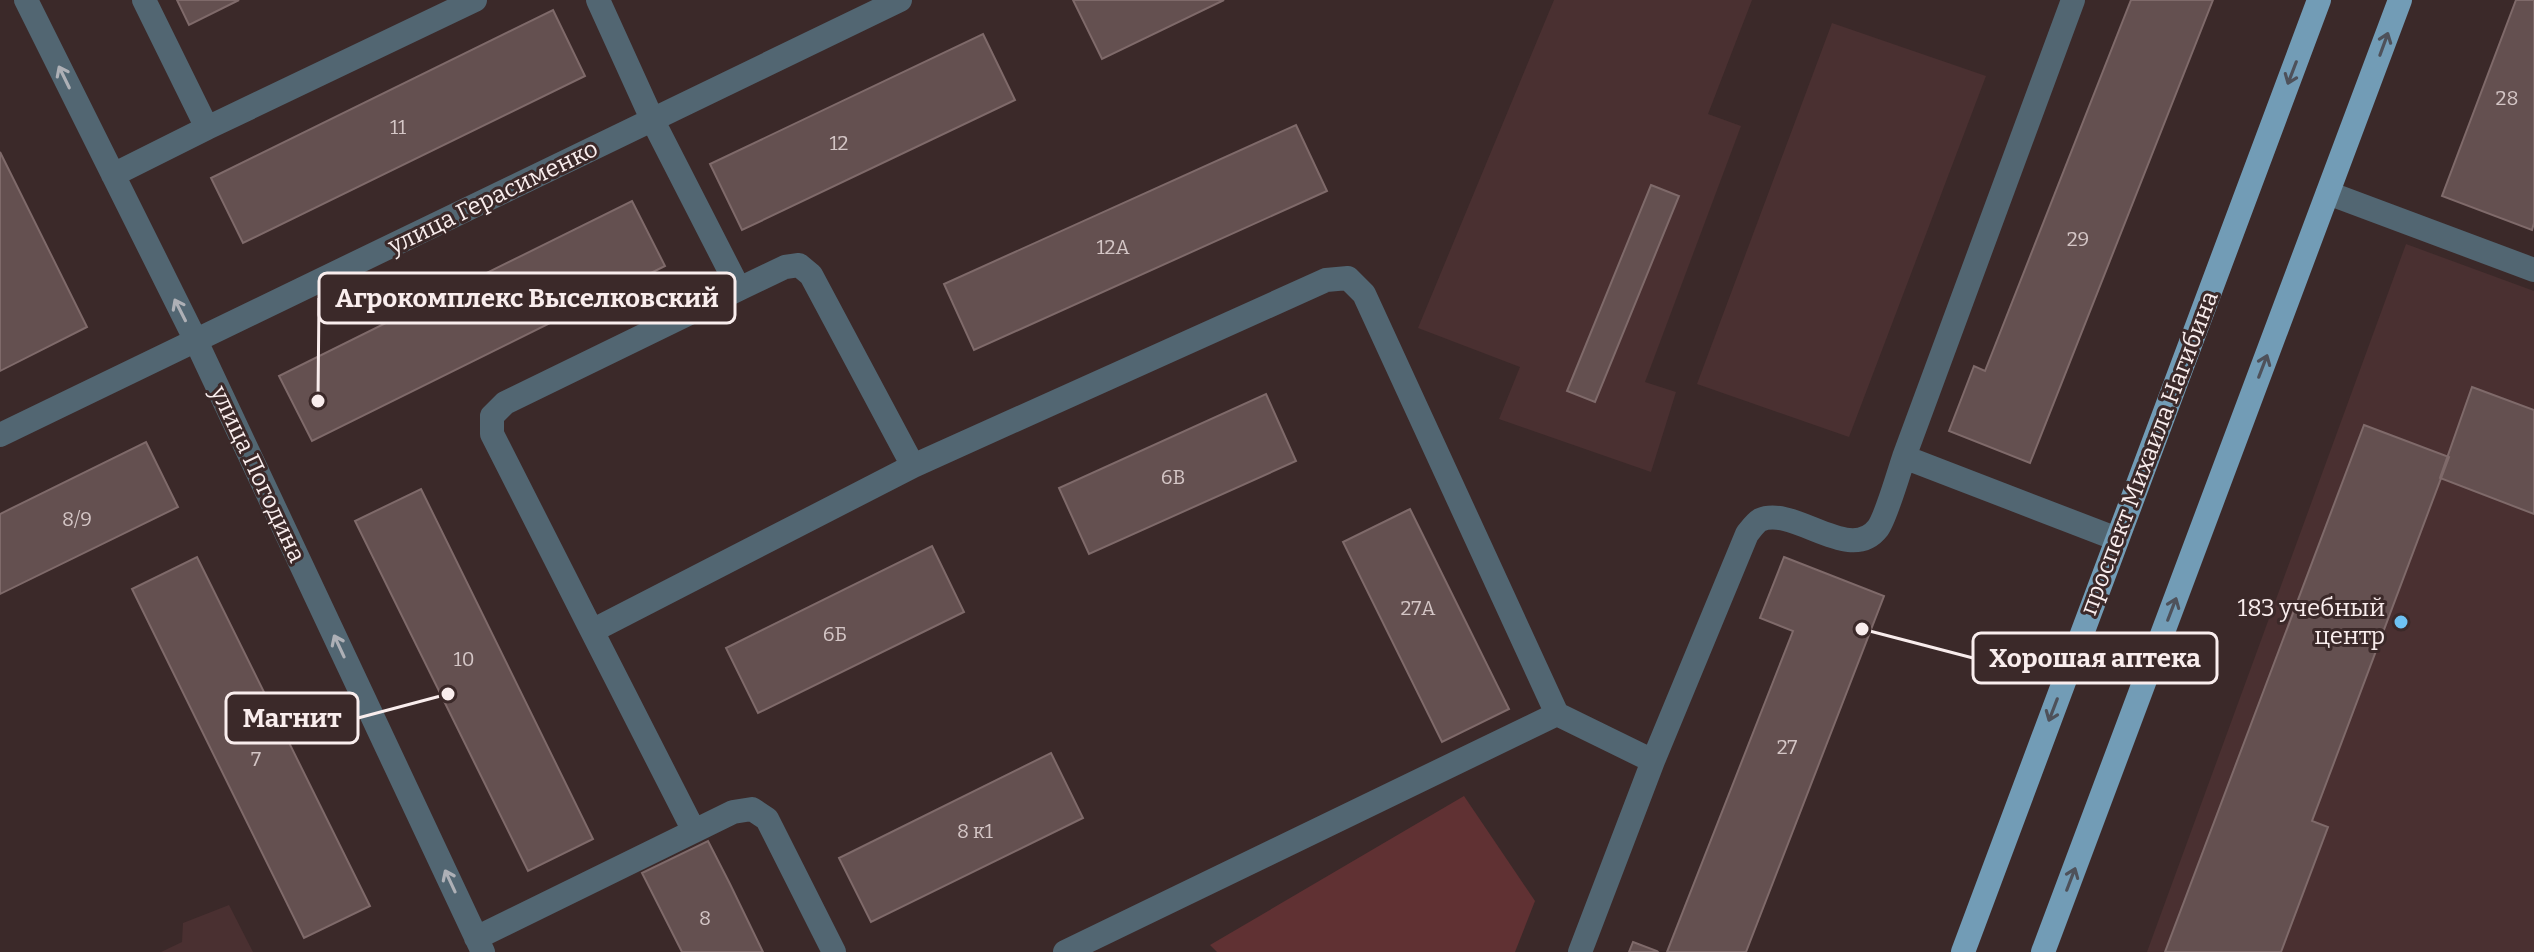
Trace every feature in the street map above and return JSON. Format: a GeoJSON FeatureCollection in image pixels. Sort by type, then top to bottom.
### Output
{"type":"FeatureCollection","features":[{"type":"Feature","properties":{"kind":"main road","name":"проспект Михаила Нагибина"},"geometry":{"type":"LineString","coordinates":[[1963,952],[2319,0]]}},
{"type":"Feature","properties":{"kind":"main road"},"geometry":{"type":"LineString","coordinates":[[2043,952],[2400,0]]}},
{"type":"Feature","properties":{"kind":"street","name":"улица Погодина"},"geometry":{"type":"LineString","coordinates":[[26,0],[196,341],[480,945]]}},
{"type":"Feature","properties":{"kind":"street"},"geometry":{"type":"LineString","coordinates":[[144,0],[207,128]]}},
{"type":"Feature","properties":{"kind":"street"},"geometry":{"type":"LineString","coordinates":[[598,0],[652,119],[739,289]]}},
{"type":"Feature","properties":{"kind":"street","name":"улица Герасименко"},"geometry":{"type":"LineString","coordinates":[[0,435],[900,0]]}},
{"type":"Feature","properties":{"kind":"street"},"geometry":{"type":"LineString","coordinates":[[1580,952],[1653,761],[1747,534],[1759,521],[1778,517],[1845,540],[1864,539],[1878,528],[2073,0]]}},
{"type":"Feature","properties":{"kind":"street"},"geometry":{"type":"LineString","coordinates":[[113,175],[459,3]]}},
{"type":"Feature","properties":{"kind":"street"},"geometry":{"type":"LineString","coordinates":[[2328,193],[2534,270]]}},
{"type":"Feature","properties":{"kind":"street"},"geometry":{"type":"LineString","coordinates":[[694,831],[492,434],[492,416],[505,403],[785,267],[799,265],[811,275],[913,466]]}},
{"type":"Feature","properties":{"kind":"street"},"geometry":{"type":"LineString","coordinates":[[592,631],[913,466],[1326,280],[1348,278],[1364,294],[1557,714],[1653,761]]}},
{"type":"Feature","properties":{"kind":"street"},"geometry":{"type":"LineString","coordinates":[[1904,457],[2117,539]]}},
{"type":"Feature","properties":{"kind":"street"},"geometry":{"type":"LineString","coordinates":[[1065,952],[1557,714]]}},
{"type":"Feature","properties":{"kind":"street"},"geometry":{"type":"LineString","coordinates":[[480,945],[694,831],[733,812],[752,809],[767,819],[834,952]]}},
{"type":"Feature","properties":{"kind":"shaded area"},"geometry":{"type":"Polygon","coordinates":[[[1554,0],[1752,0],[1708,114],[1741,126],[1645,382],[1676,392],[1651,472],[1499,419],[1520,367],[1418,328],[1554,0]]]}},
{"type":"Feature","properties":{"kind":"shaded area"},"geometry":{"type":"Polygon","coordinates":[[[1832,23],[1986,76],[1849,437],[1697,384],[1832,23]]]}},
{"type":"Feature","properties":{"kind":"shaded area","name":"183 учебный центр"},"geometry":{"type":"Polygon","coordinates":[[[2406,244],[2534,291],[2534,952],[2147,952],[2406,244]]]}},
{"type":"Feature","properties":{"kind":"shaded area"},"geometry":{"type":"Polygon","coordinates":[[[1464,796],[1535,901],[1515,952],[1217,952],[1210,945],[1464,796]]]}},
{"type":"Feature","properties":{"kind":"shaded area"},"geometry":{"type":"Polygon","coordinates":[[[229,905],[253,952],[161,952],[182,942],[183,923],[229,905]]]}},
{"type":"Feature","properties":{"kind":"building"},"geometry":{"type":"Polygon","coordinates":[[[177,0],[239,0],[189,25],[177,0]]]}},
{"type":"Feature","properties":{"kind":"building"},"geometry":{"type":"Polygon","coordinates":[[[1073,0],[1224,0],[1102,59],[1073,0]]]}},
{"type":"Feature","properties":{"kind":"building"},"geometry":{"type":"Polygon","coordinates":[[[2131,0],[2213,0],[2030,463],[1949,431],[1974,366],[1985,371],[2131,0]]]}},
{"type":"Feature","properties":{"kind":"building"},"geometry":{"type":"Polygon","coordinates":[[[2516,0],[2534,0],[2532,230],[2442,196],[2516,0]]]}},
{"type":"Feature","properties":{"kind":"building"},"geometry":{"type":"Polygon","coordinates":[[[553,10],[585,76],[243,243],[211,178],[553,10]]]}},
{"type":"Feature","properties":{"kind":"building"},"geometry":{"type":"Polygon","coordinates":[[[983,34],[1015,100],[742,230],[710,164],[983,34]]]}},
{"type":"Feature","properties":{"kind":"building"},"geometry":{"type":"Polygon","coordinates":[[[1296,125],[1327,191],[974,350],[944,284],[1296,125]]]}},
{"type":"Feature","properties":{"kind":"building"},"geometry":{"type":"Polygon","coordinates":[[[0,152],[87,327],[0,371],[0,152]]]}},
{"type":"Feature","properties":{"kind":"building"},"geometry":{"type":"Polygon","coordinates":[[[1651,185],[1679,196],[1595,402],[1567,391],[1651,185]]]}},
{"type":"Feature","properties":{"kind":"building"},"geometry":{"type":"Polygon","coordinates":[[[632,201],[665,266],[312,441],[279,376],[632,201]]]}},
{"type":"Feature","properties":{"kind":"building"},"geometry":{"type":"Polygon","coordinates":[[[2472,387],[2534,410],[2534,514],[2440,478],[2472,387]]]}},
{"type":"Feature","properties":{"kind":"building"},"geometry":{"type":"Polygon","coordinates":[[[1266,394],[1296,461],[1089,554],[1059,488],[1266,394]]]}},
{"type":"Feature","properties":{"kind":"building"},"geometry":{"type":"Polygon","coordinates":[[[2364,425],[2449,457],[2312,821],[2328,827],[2281,952],[2165,952],[2364,425]]]}},
{"type":"Feature","properties":{"kind":"building"},"geometry":{"type":"Polygon","coordinates":[[[146,442],[178,507],[0,594],[0,514],[146,442]]]}},
{"type":"Feature","properties":{"kind":"building"},"geometry":{"type":"Polygon","coordinates":[[[421,489],[593,839],[528,871],[355,521],[421,489]]]}},
{"type":"Feature","properties":{"kind":"building"},"geometry":{"type":"Polygon","coordinates":[[[1410,509],[1509,709],[1442,742],[1343,542],[1410,509]]]}},
{"type":"Feature","properties":{"kind":"building"},"geometry":{"type":"Polygon","coordinates":[[[932,546],[964,612],[758,713],[726,648],[932,546]]]}},
{"type":"Feature","properties":{"kind":"building"},"geometry":{"type":"Polygon","coordinates":[[[197,557],[370,906],[304,938],[132,589],[197,557]]]}},
{"type":"Feature","properties":{"kind":"building"},"geometry":{"type":"Polygon","coordinates":[[[1784,557],[1884,596],[1746,952],[1667,952],[1793,631],[1760,618],[1784,557]]]}},
{"type":"Feature","properties":{"kind":"building"},"geometry":{"type":"Polygon","coordinates":[[[1051,753],[1083,818],[871,922],[839,858],[1051,753]]]}},
{"type":"Feature","properties":{"kind":"building"},"geometry":{"type":"Polygon","coordinates":[[[708,841],[763,952],[682,952],[642,873],[708,841]]]}},
{"type":"Feature","properties":{"kind":"building"},"geometry":{"type":"Polygon","coordinates":[[[1633,942],[1657,951],[1658,952],[1629,952],[1633,942]]]}},
{"type":"Feature","properties":{"kind":"place","name":"Агрокомплекс Выселковский"},"geometry":{"type":"Point","coordinates":[318,401]}},
{"type":"Feature","properties":{"kind":"place","name":"183 учебный центр"},"geometry":{"type":"Point","coordinates":[2401,622]}},
{"type":"Feature","properties":{"kind":"place","name":"Хорошая аптека"},"geometry":{"type":"Point","coordinates":[1862,629]}},
{"type":"Feature","properties":{"kind":"place","name":"Магнит"},"geometry":{"type":"Point","coordinates":[448,694]}}]}
